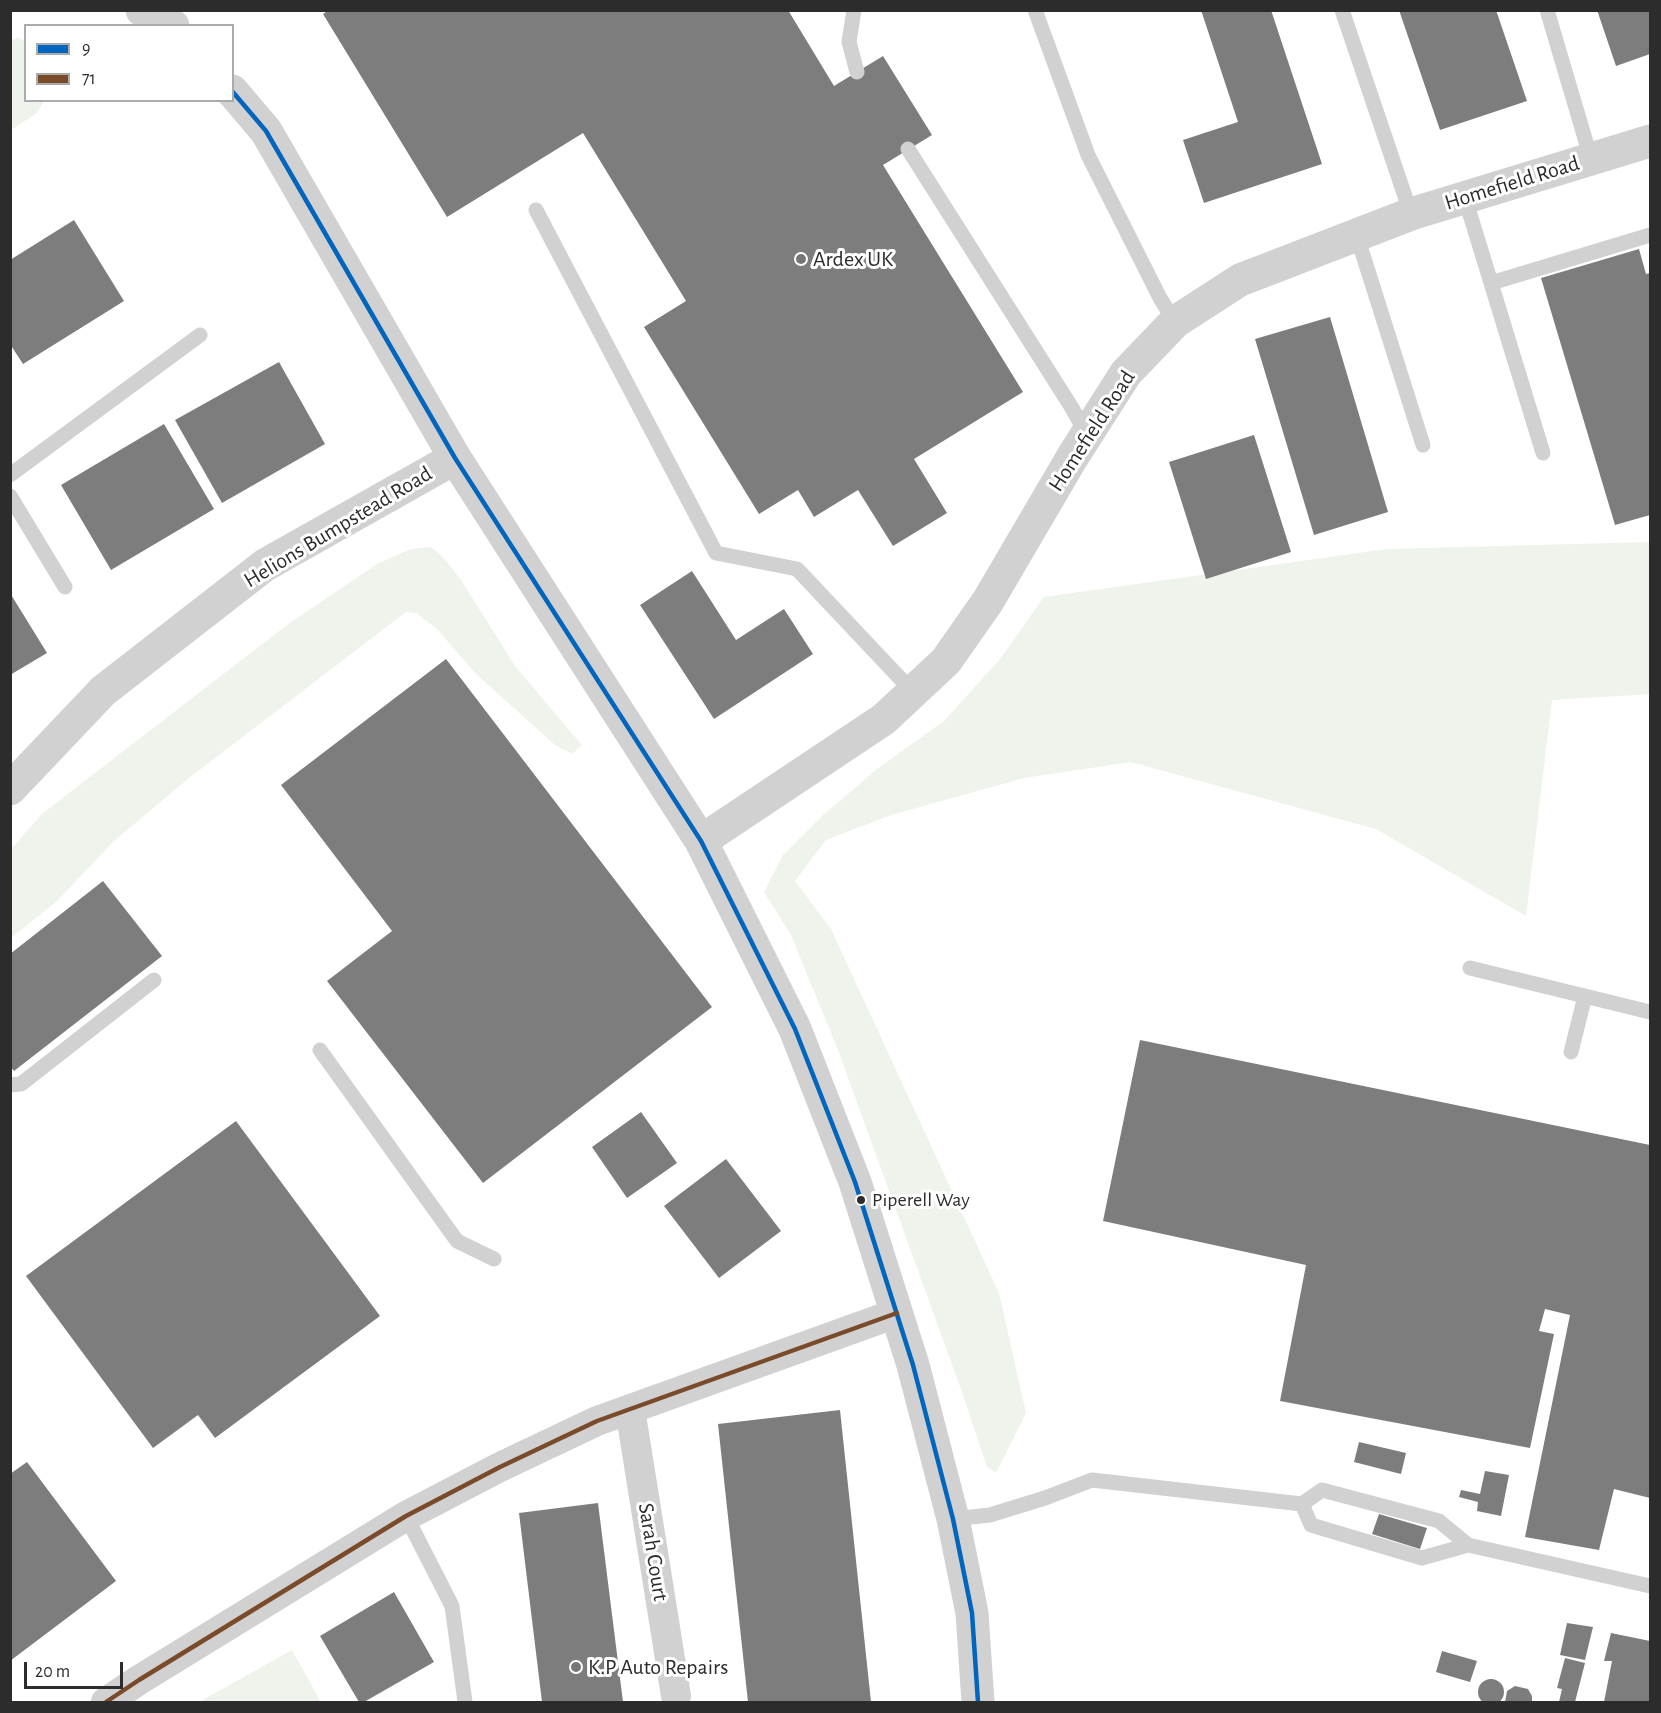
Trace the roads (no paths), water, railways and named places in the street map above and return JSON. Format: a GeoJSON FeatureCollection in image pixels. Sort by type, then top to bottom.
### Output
{"type":"FeatureCollection","features":[{"type":"Feature","properties":{"kind":"street"},"geometry":{"type":"LineString","coordinates":[[142,10],[171,24]]}},
{"type":"Feature","properties":{"kind":"street"},"geometry":{"type":"LineString","coordinates":[[165,10],[174,24]]}},
{"type":"Feature","properties":{"kind":"street","name":"Helions Bumpstead Road"},"geometry":{"type":"LineString","coordinates":[[10,789],[103,691],[265,565],[455,458],[266,131],[234,93]]}},
{"type":"Feature","properties":{"kind":"street","name":"Homefield Road"},"geometry":{"type":"LineString","coordinates":[[701,841],[884,719],[946,661],[988,600],[1126,373],[1175,322],[1240,280],[1411,214],[1650,141]]}},
{"type":"Feature","properties":{"kind":"street"},"geometry":{"type":"LineString","coordinates":[[455,458],[701,841],[795,1029],[855,1182],[897,1313],[953,1520],[972,1613],[978,1702]]}},
{"type":"Feature","properties":{"kind":"street"},"geometry":{"type":"LineString","coordinates":[[106,1702],[406,1516],[532,1451],[597,1421],[897,1313]]}},
{"type":"Feature","properties":{"kind":"street","name":"Sarah Court"},"geometry":{"type":"LineString","coordinates":[[630,1409],[676,1696]]}},
{"type":"Feature","properties":{"kind":"lane"},"geometry":{"type":"LineString","coordinates":[[854,10],[849,42],[857,72]]}},
{"type":"Feature","properties":{"kind":"lane"},"geometry":{"type":"LineString","coordinates":[[1035,10],[1088,154],[1160,298],[1175,322]]}},
{"type":"Feature","properties":{"kind":"lane"},"geometry":{"type":"LineString","coordinates":[[1342,10],[1411,214]]}},
{"type":"Feature","properties":{"kind":"lane"},"geometry":{"type":"LineString","coordinates":[[1547,10],[1591,159]]}},
{"type":"Feature","properties":{"kind":"lane"},"geometry":{"type":"LineString","coordinates":[[908,149],[1087,435]]}},
{"type":"Feature","properties":{"kind":"lane"},"geometry":{"type":"LineString","coordinates":[[1465,198],[1543,453]]}},
{"type":"Feature","properties":{"kind":"lane"},"geometry":{"type":"LineString","coordinates":[[536,210],[716,553],[797,569],[913,692]]}},
{"type":"Feature","properties":{"kind":"lane"},"geometry":{"type":"LineString","coordinates":[[1491,283],[1650,235]]}},
{"type":"Feature","properties":{"kind":"lane"},"geometry":{"type":"LineString","coordinates":[[1357,236],[1423,445]]}},
{"type":"Feature","properties":{"kind":"lane"},"geometry":{"type":"LineString","coordinates":[[10,475],[200,335]]}},
{"type":"Feature","properties":{"kind":"lane"},"geometry":{"type":"LineString","coordinates":[[10,496],[64,587]]}},
{"type":"Feature","properties":{"kind":"lane"},"geometry":{"type":"LineString","coordinates":[[1470,968],[1650,1012]]}},
{"type":"Feature","properties":{"kind":"lane"},"geometry":{"type":"LineString","coordinates":[[10,1085],[21,1084],[154,980]]}},
{"type":"Feature","properties":{"kind":"lane"},"geometry":{"type":"LineString","coordinates":[[1571,1052],[1585,996]]}},
{"type":"Feature","properties":{"kind":"lane"},"geometry":{"type":"LineString","coordinates":[[320,1050],[457,1241],[494,1259]]}},
{"type":"Feature","properties":{"kind":"lane"},"geometry":{"type":"LineString","coordinates":[[953,1520],[990,1515],[1092,1480],[1302,1504],[1322,1490],[1439,1521],[1468,1545],[1650,1586]]}},
{"type":"Feature","properties":{"kind":"lane"},"geometry":{"type":"LineString","coordinates":[[1302,1504],[1311,1525],[1422,1558],[1468,1545]]}},
{"type":"Feature","properties":{"kind":"lane"},"geometry":{"type":"LineString","coordinates":[[406,1516],[452,1606],[465,1702]]}},
{"type":"Feature","properties":{"kind":"place","name":"Ardex UK"},"geometry":{"type":"Point","coordinates":[801,259]}},
{"type":"Feature","properties":{"kind":"place","name":"Piperell Way"},"geometry":{"type":"Point","coordinates":[861,1200]}},
{"type":"Feature","properties":{"kind":"place","name":"K.P Auto Repairs"},"geometry":{"type":"Point","coordinates":[576,1667]}}]}
